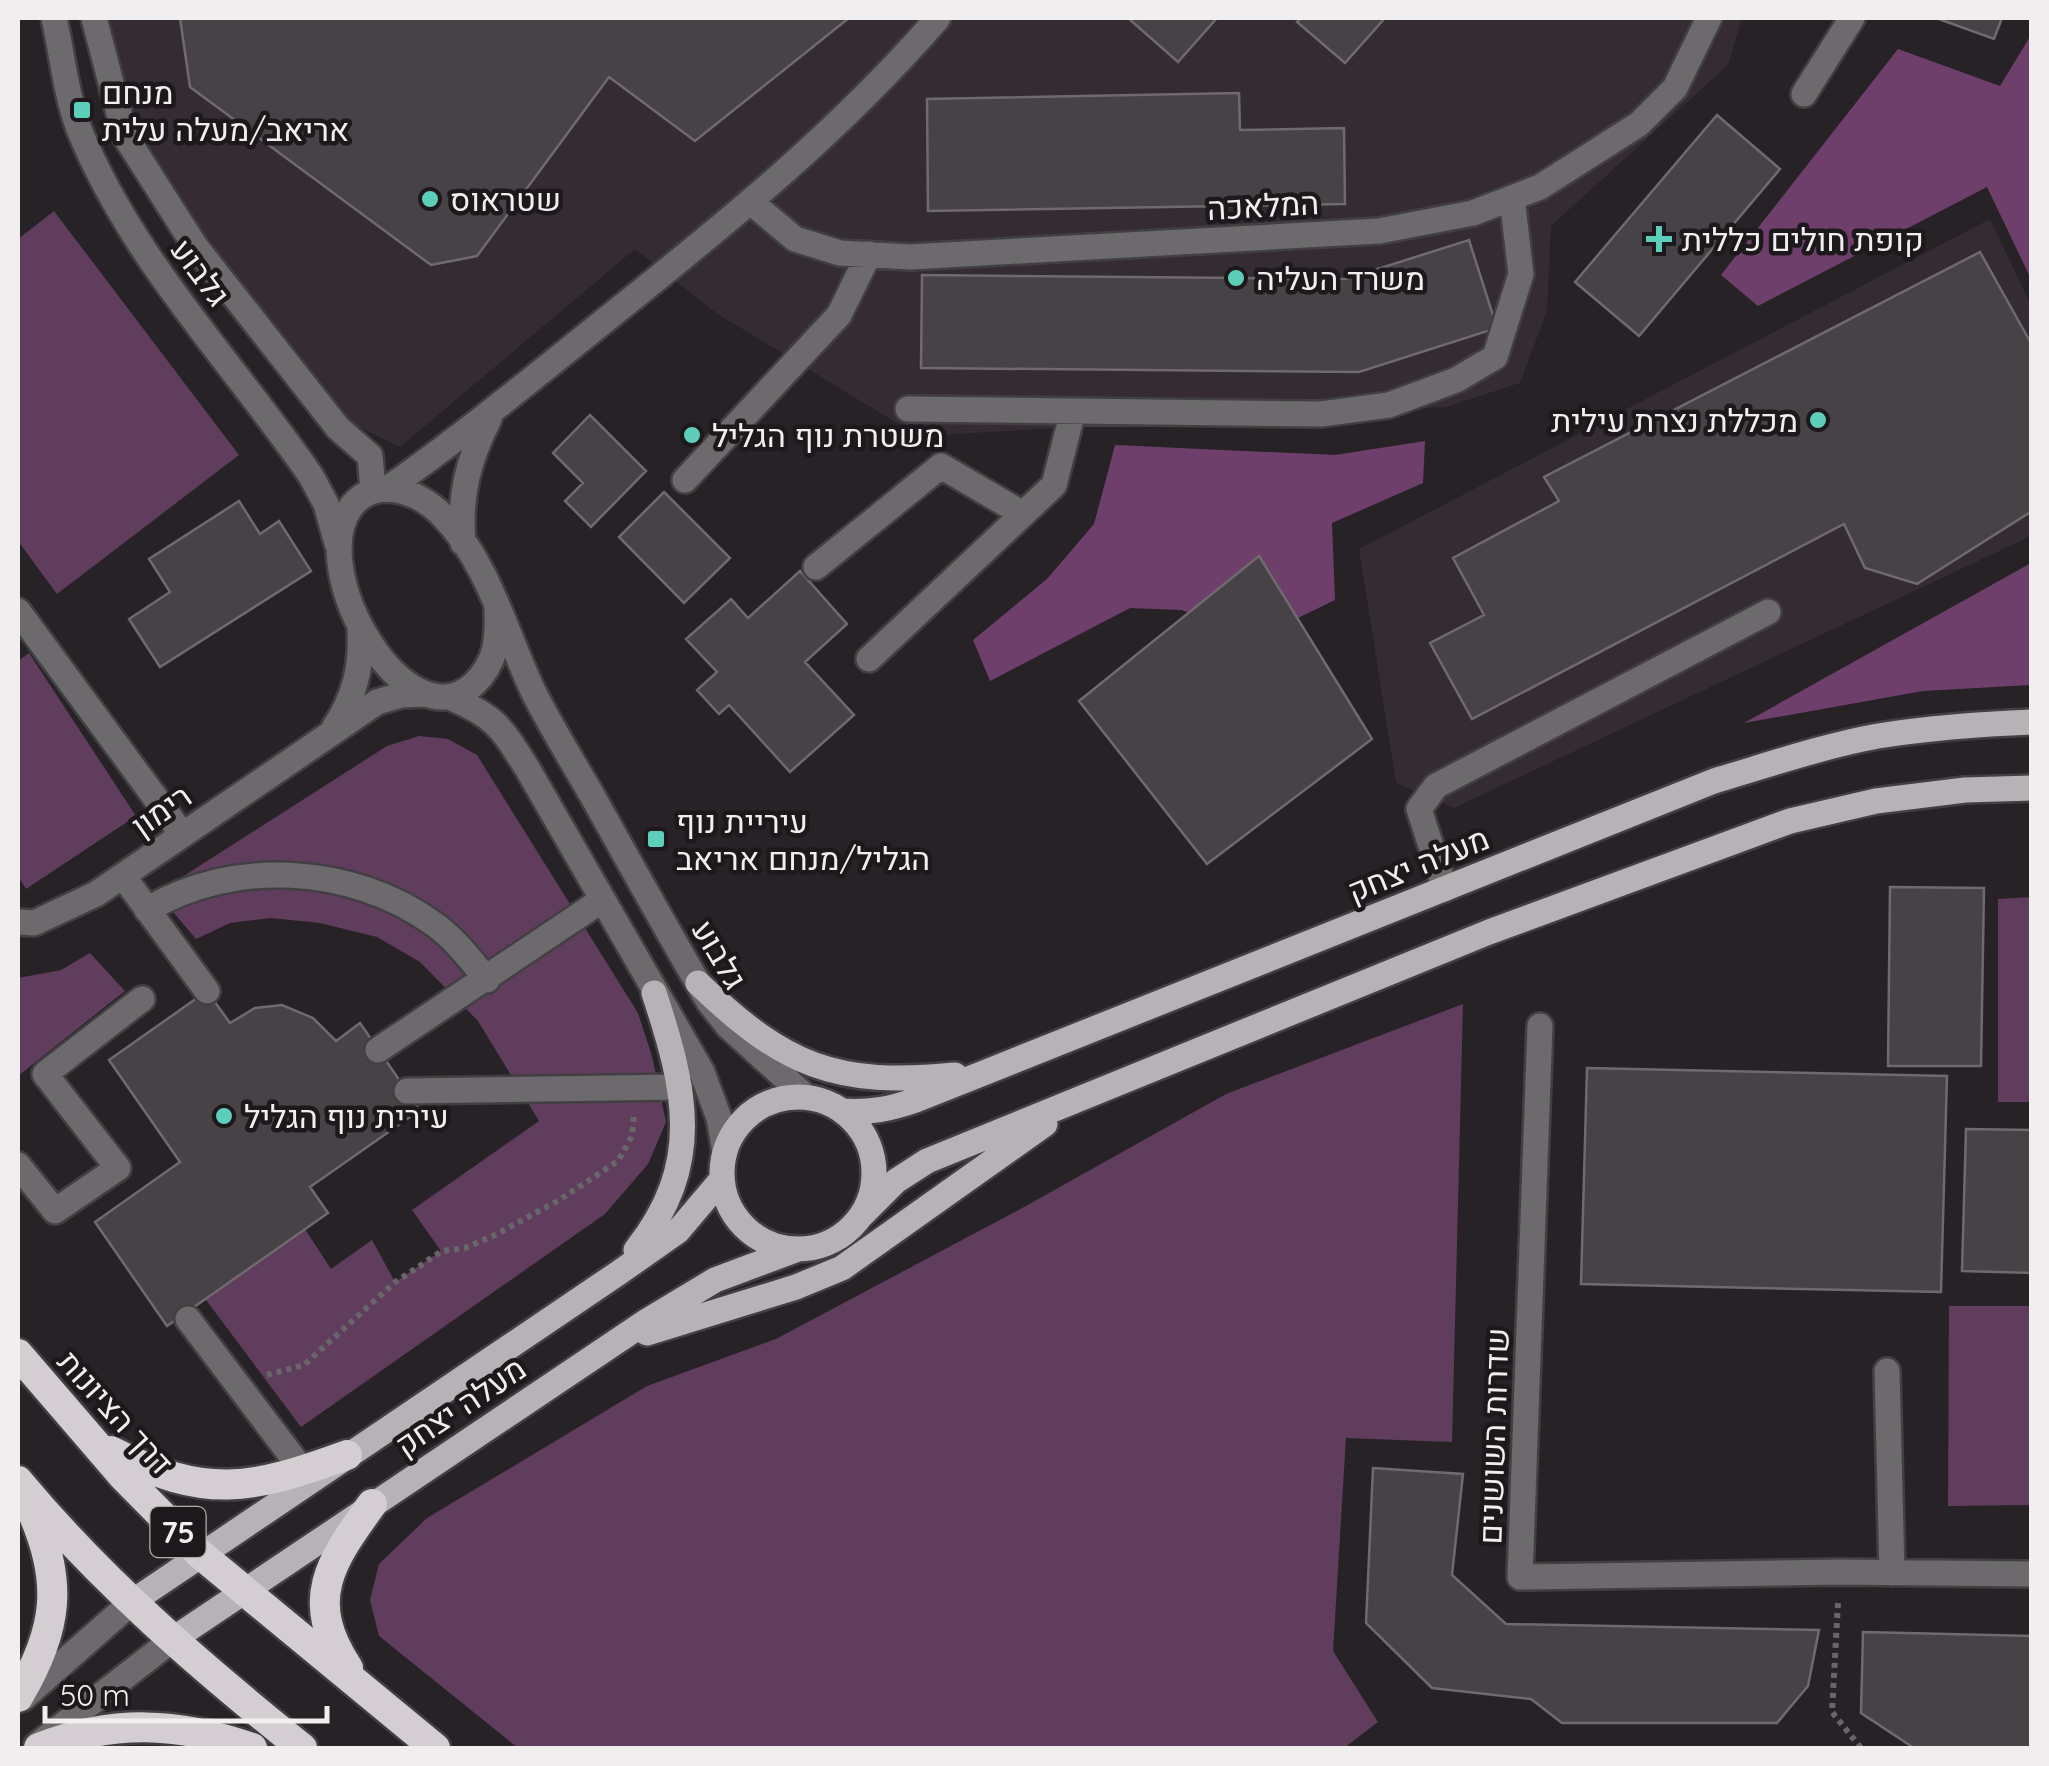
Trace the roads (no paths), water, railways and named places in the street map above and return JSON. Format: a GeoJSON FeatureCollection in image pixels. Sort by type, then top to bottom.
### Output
{"type":"FeatureCollection","features":[{"type":"Feature","properties":{"kind":"highway","name":"דרך הציונות"},"geometry":{"type":"LineString","coordinates":[[18,1354],[200,1554],[436,1748]]}},
{"type":"Feature","properties":{"kind":"highway"},"geometry":{"type":"LineString","coordinates":[[95,1442],[144,1467],[176,1479],[209,1485],[240,1486],[303,1471],[347,1455]]}},
{"type":"Feature","properties":{"kind":"highway"},"geometry":{"type":"LineString","coordinates":[[18,1700],[46,1637],[54,1602],[54,1575],[45,1539],[19,1482]]}},
{"type":"Feature","properties":{"kind":"highway","name":"75"},"geometry":{"type":"LineString","coordinates":[[19,1482],[61,1533],[172,1640],[302,1748]]}},
{"type":"Feature","properties":{"kind":"highway"},"geometry":{"type":"LineString","coordinates":[[360,1687],[329,1635],[322,1607],[327,1578],[339,1550],[372,1504]]}},
{"type":"Feature","properties":{"kind":"highway"},"geometry":{"type":"LineString","coordinates":[[36,1748],[78,1733],[163,1727],[202,1732],[252,1748]]}},
{"type":"Feature","properties":{"kind":"main road","name":"מעלה יצחק"},"geometry":{"type":"LineString","coordinates":[[842,1110],[889,1110],[1714,781],[1878,736],[2032,722]]}},
{"type":"Feature","properties":{"kind":"main road"},"geometry":{"type":"LineString","coordinates":[[860,1216],[870,1195],[874,1172],[864,1138],[842,1110],[826,1101],[785,1097],[747,1116],[733,1133],[724,1152],[722,1179],[727,1201],[746,1228],[775,1246],[821,1246],[843,1234],[896,1181],[927,1161],[1489,932],[1790,821],[1876,801],[1969,790],[2032,788]]}},
{"type":"Feature","properties":{"kind":"main road"},"geometry":{"type":"LineString","coordinates":[[1969,790],[2032,805]]}},
{"type":"Feature","properties":{"kind":"main road"},"geometry":{"type":"LineString","coordinates":[[698,983],[739,1023],[779,1049],[847,1076],[890,1080],[985,1072]]}},
{"type":"Feature","properties":{"kind":"main road"},"geometry":{"type":"LineString","coordinates":[[618,1274],[653,1229],[670,1197],[684,1136],[672,1047],[654,993]]}},
{"type":"Feature","properties":{"kind":"main road"},"geometry":{"type":"LineString","coordinates":[[610,1345],[796,1287],[842,1268],[1082,1098]]}},
{"type":"Feature","properties":{"kind":"main road","name":"מעלה יצחק"},"geometry":{"type":"LineString","coordinates":[[132,1602],[618,1274],[678,1230],[722,1179]]}},
{"type":"Feature","properties":{"kind":"main road","name":"מעלה יצחק"},"geometry":{"type":"LineString","coordinates":[[172,1640],[610,1345],[715,1280],[798,1249]]}},
{"type":"Feature","properties":{"kind":"street","name":"גלבוע"},"geometry":{"type":"LineString","coordinates":[[54,18],[77,124],[102,180],[136,239],[311,476],[326,504],[337,544]]}},
{"type":"Feature","properties":{"kind":"street","name":"גלבוע"},"geometry":{"type":"LineString","coordinates":[[94,18],[126,136],[196,246],[338,428],[370,456],[382,488]]}},
{"type":"Feature","properties":{"kind":"street"},"geometry":{"type":"LineString","coordinates":[[724,1152],[719,1118],[702,1072],[501,728],[482,710],[404,683],[383,664],[368,644],[360,624],[340,569],[337,544],[342,521],[353,504],[445,450],[752,203],[852,112],[938,18]]}},
{"type":"Feature","properties":{"kind":"street","name":"המלאכה"},"geometry":{"type":"LineString","coordinates":[[752,203],[795,238],[840,253],[910,257],[1379,230],[1473,213],[1540,188],[1639,124],[1675,88],[1709,18]]}},
{"type":"Feature","properties":{"kind":"street"},"geometry":{"type":"LineString","coordinates":[[1804,94],[1852,18]]}},
{"type":"Feature","properties":{"kind":"street"},"geometry":{"type":"LineString","coordinates":[[908,409],[1322,414],[1389,406],[1456,380],[1495,356],[1522,274],[1512,198]]}},
{"type":"Feature","properties":{"kind":"street"},"geometry":{"type":"LineString","coordinates":[[686,480],[839,315],[869,254]]}},
{"type":"Feature","properties":{"kind":"street"},"geometry":{"type":"LineString","coordinates":[[462,542],[463,485],[473,450],[493,410]]}},
{"type":"Feature","properties":{"kind":"street"},"geometry":{"type":"LineString","coordinates":[[869,658],[1054,485],[1074,411]]}},
{"type":"Feature","properties":{"kind":"street"},"geometry":{"type":"LineString","coordinates":[[816,568],[941,466],[1024,514]]}},
{"type":"Feature","properties":{"kind":"street"},"geometry":{"type":"LineString","coordinates":[[382,488],[411,494],[440,512],[462,542],[497,608],[495,655],[486,672],[467,690],[439,695]]}},
{"type":"Feature","properties":{"kind":"street","name":"גלבוע"},"geometry":{"type":"LineString","coordinates":[[497,608],[534,694],[698,983],[728,1026],[806,1097]]}},
{"type":"Feature","properties":{"kind":"street"},"geometry":{"type":"LineString","coordinates":[[18,610],[182,834]]}},
{"type":"Feature","properties":{"kind":"street"},"geometry":{"type":"LineString","coordinates":[[1445,889],[1419,809],[1436,786],[1768,612]]}},
{"type":"Feature","properties":{"kind":"street","name":"רימון"},"geometry":{"type":"LineString","coordinates":[[332,731],[357,682],[360,624]]}},
{"type":"Feature","properties":{"kind":"street","name":"רימון"},"geometry":{"type":"LineString","coordinates":[[18,922],[34,923],[62,913],[123,876],[377,702],[401,695],[439,695]]}},
{"type":"Feature","properties":{"kind":"street"},"geometry":{"type":"LineString","coordinates":[[147,910],[173,894],[220,880],[263,874],[353,885],[396,901],[432,922],[458,944],[487,980]]}},
{"type":"Feature","properties":{"kind":"street"},"geometry":{"type":"LineString","coordinates":[[123,876],[207,991]]}},
{"type":"Feature","properties":{"kind":"street"},"geometry":{"type":"LineString","coordinates":[[378,1050],[602,900]]}},
{"type":"Feature","properties":{"kind":"street"},"geometry":{"type":"LineString","coordinates":[[18,1165],[55,1211],[118,1168],[44,1074],[142,998]]}},
{"type":"Feature","properties":{"kind":"street","name":"שדרות השושנים"},"geometry":{"type":"LineString","coordinates":[[1540,1026],[1520,1577],[1840,1572],[2032,1574]]}},
{"type":"Feature","properties":{"kind":"street"},"geometry":{"type":"LineString","coordinates":[[407,1091],[680,1087]]}},
{"type":"Feature","properties":{"kind":"street"},"geometry":{"type":"LineString","coordinates":[[188,1319],[303,1471]]}},
{"type":"Feature","properties":{"kind":"street"},"geometry":{"type":"LineString","coordinates":[[1887,1370],[1892,1573]]}},
{"type":"Feature","properties":{"kind":"street"},"geometry":{"type":"LineString","coordinates":[[18,1700],[132,1602]]}},
{"type":"Feature","properties":{"kind":"street"},"geometry":{"type":"LineString","coordinates":[[36,1748],[172,1640]]}},
{"type":"Feature","properties":{"kind":"street"},"geometry":{"type":"LineString","coordinates":[[186,1748],[220,1738]]}},
{"type":"Feature","properties":{"kind":"place","name":"מנחם אריאב/מעלה עלית"},"geometry":{"type":"Point","coordinates":[82,110]}},
{"type":"Feature","properties":{"kind":"place","name":"שטראוס"},"geometry":{"type":"Point","coordinates":[430,199]}},
{"type":"Feature","properties":{"kind":"place","name":"קופת חולים כללית"},"geometry":{"type":"Point","coordinates":[1659,239]}},
{"type":"Feature","properties":{"kind":"place","name":"משרד העליה"},"geometry":{"type":"Point","coordinates":[1236,278]}},
{"type":"Feature","properties":{"kind":"place","name":"מכללת נצרת עילית"},"geometry":{"type":"Point","coordinates":[1818,420]}},
{"type":"Feature","properties":{"kind":"place","name":"משטרת נוף הגליל"},"geometry":{"type":"Point","coordinates":[692,435]}},
{"type":"Feature","properties":{"kind":"place","name":"עיריית נוף הגליל/מנחם אריאב"},"geometry":{"type":"Point","coordinates":[656,839]}},
{"type":"Feature","properties":{"kind":"place","name":"עירית נוף הגליל"},"geometry":{"type":"Point","coordinates":[224,1116]}}]}
